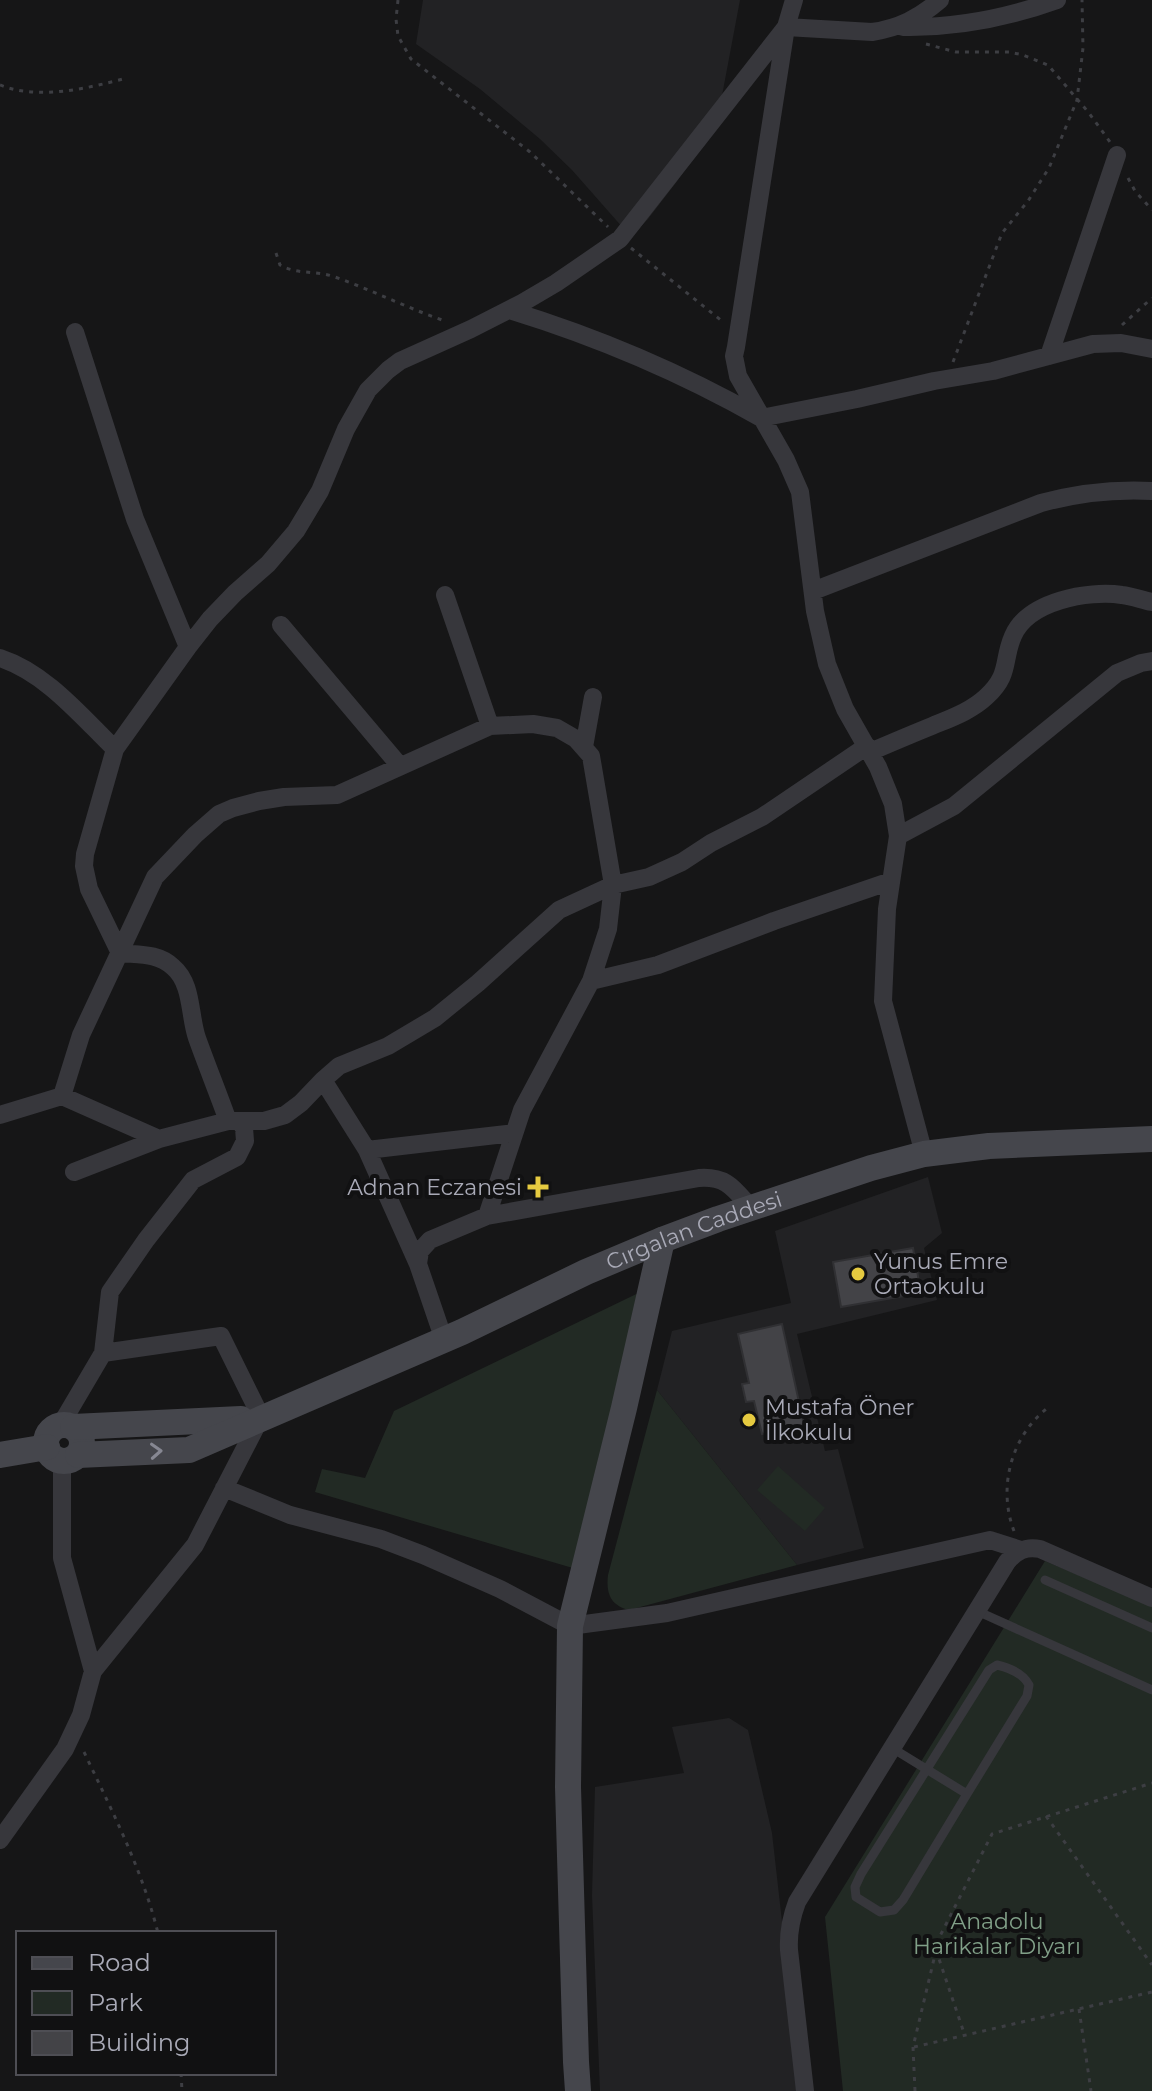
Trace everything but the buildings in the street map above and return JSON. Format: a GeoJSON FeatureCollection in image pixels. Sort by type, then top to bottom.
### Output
{"type":"FeatureCollection","features":[{"type":"Feature","properties":{"kind":"street"},"geometry":{"type":"LineString","coordinates":[[794,0],[786,27],[734,356],[738,376],[781,450],[800,492],[820,638],[827,664],[845,709],[868,749],[893,804],[898,836],[885,944],[883,1001],[924,1154]]}},
{"type":"Feature","properties":{"kind":"street"},"geometry":{"type":"LineString","coordinates":[[895,27],[918,17],[940,0]]}},
{"type":"Feature","properties":{"kind":"street"},"geometry":{"type":"LineString","coordinates":[[786,27],[872,32],[895,27],[970,23],[1057,0]]}},
{"type":"Feature","properties":{"kind":"street"},"geometry":{"type":"LineString","coordinates":[[120,953],[89,889],[84,866],[115,749],[188,647],[226,601],[268,564],[296,531],[320,491],[346,429],[368,390],[400,361],[509,310],[556,283],[620,239],[786,27]]}},
{"type":"Feature","properties":{"kind":"street"},"geometry":{"type":"LineString","coordinates":[[1049,356],[1117,155]]}},
{"type":"Feature","properties":{"kind":"street"},"geometry":{"type":"LineString","coordinates":[[509,310],[633,353],[761,418],[993,371],[1079,346],[1107,343],[1152,349]]}},
{"type":"Feature","properties":{"kind":"street"},"geometry":{"type":"LineString","coordinates":[[75,332],[135,519],[188,647]]}},
{"type":"Feature","properties":{"kind":"street"},"geometry":{"type":"LineString","coordinates":[[813,591],[1041,503],[1101,491],[1152,491]]}},
{"type":"Feature","properties":{"kind":"street"},"geometry":{"type":"LineString","coordinates":[[445,595],[490,726]]}},
{"type":"Feature","properties":{"kind":"street"},"geometry":{"type":"LineString","coordinates":[[74,1172],[159,1139],[234,1122],[264,1121],[285,1115],[339,1066],[388,1046],[435,1018],[559,910],[613,885],[649,877],[682,862],[762,817],[868,749],[965,712],[993,690],[1003,674],[1017,629],[1035,611],[1060,601],[1093,595],[1123,595],[1152,602]]}},
{"type":"Feature","properties":{"kind":"street"},"geometry":{"type":"LineString","coordinates":[[281,625],[400,766]]}},
{"type":"Feature","properties":{"kind":"street"},"geometry":{"type":"LineString","coordinates":[[0,658],[44,683],[115,749]]}},
{"type":"Feature","properties":{"kind":"street"},"geometry":{"type":"LineString","coordinates":[[898,836],[954,806],[1117,673],[1152,661]]}},
{"type":"Feature","properties":{"kind":"street"},"geometry":{"type":"LineString","coordinates":[[584,747],[593,697]]}},
{"type":"Feature","properties":{"kind":"street"},"geometry":{"type":"LineString","coordinates":[[62,1096],[81,1035],[155,877],[219,814],[259,801],[337,795],[490,726],[545,725],[568,733],[591,756],[613,885],[608,929],[591,981],[522,1110],[487,1216]]}},
{"type":"Feature","properties":{"kind":"street"},"geometry":{"type":"LineString","coordinates":[[591,981],[658,965],[891,881]]}},
{"type":"Feature","properties":{"kind":"street"},"geometry":{"type":"LineString","coordinates":[[93,1671],[62,1558],[64,1443],[103,1353],[110,1292],[193,1180],[232,1161],[241,1152],[246,1134],[234,1122],[195,1034],[182,978],[171,965],[153,956],[120,953]]}},
{"type":"Feature","properties":{"kind":"street"},"geometry":{"type":"LineString","coordinates":[[323,1080],[367,1150],[418,1264],[444,1340]]}},
{"type":"Feature","properties":{"kind":"street"},"geometry":{"type":"LineString","coordinates":[[0,1115],[62,1096],[159,1139]]}},
{"type":"Feature","properties":{"kind":"street"},"geometry":{"type":"LineString","coordinates":[[367,1150],[514,1133]]}},
{"type":"Feature","properties":{"kind":"street","name":"Cırgalan Caddesi"},"geometry":{"type":"LineString","coordinates":[[0,1455],[64,1443],[261,1417],[444,1340],[586,1272],[662,1240],[871,1168],[924,1154],[989,1146],[1152,1139]]}},
{"type":"Feature","properties":{"kind":"street"},"geometry":{"type":"LineString","coordinates":[[418,1264],[420,1251],[430,1240],[487,1216],[707,1177],[729,1183],[751,1208]]}},
{"type":"Feature","properties":{"kind":"street"},"geometry":{"type":"LineString","coordinates":[[578,2091],[569,1800],[570,1626],[662,1240]]}},
{"type":"Feature","properties":{"kind":"street"},"geometry":{"type":"LineString","coordinates":[[2,1834],[55,1765],[74,1732],[93,1671],[195,1545],[261,1417],[221,1336],[103,1353]]}},
{"type":"Feature","properties":{"kind":"street"},"geometry":{"type":"LineString","coordinates":[[224,1488],[290,1515],[381,1539],[423,1555],[500,1589],[570,1626],[667,1613],[990,1540],[1021,1550],[1040,1549],[1152,1598]]}},
{"type":"Feature","properties":{"kind":"street"},"geometry":{"type":"LineString","coordinates":[[805,2091],[789,1950],[789,1926],[797,1902],[1007,1562],[1021,1550]]}},
{"type":"Feature","properties":{"kind":"lane"},"geometry":{"type":"LineString","coordinates":[[1045,1580],[1152,1628]]}},
{"type":"Feature","properties":{"kind":"lane"},"geometry":{"type":"LineString","coordinates":[[977,1611],[1152,1690]]}},
{"type":"Feature","properties":{"kind":"lane"},"geometry":{"type":"LineString","coordinates":[[997,1665],[1025,1677],[1029,1685],[1027,1696],[903,1900],[894,1910],[880,1912],[856,1897],[855,1887],[926,1768],[989,1670],[997,1665]]}},
{"type":"Feature","properties":{"kind":"lane"},"geometry":{"type":"LineString","coordinates":[[892,1748],[967,1794]]}},
{"type":"Feature","properties":{"kind":"path"},"geometry":{"type":"LineString","coordinates":[[398,0],[398,36],[411,59],[530,152],[620,239],[738,333]]}},
{"type":"Feature","properties":{"kind":"path"},"geometry":{"type":"LineString","coordinates":[[946,379],[1002,233],[1049,168],[1077,100],[1083,48],[1082,0]]}},
{"type":"Feature","properties":{"kind":"path"},"geometry":{"type":"LineString","coordinates":[[895,27],[918,41],[943,50],[1009,52],[1036,60],[1048,65],[1077,100]]}},
{"type":"Feature","properties":{"kind":"path"},"geometry":{"type":"LineString","coordinates":[[0,85],[22,91],[53,90],[123,79]]}},
{"type":"Feature","properties":{"kind":"path"},"geometry":{"type":"LineString","coordinates":[[276,253],[280,265],[289,270],[326,274],[406,307],[471,329]]}},
{"type":"Feature","properties":{"kind":"path"},"geometry":{"type":"LineString","coordinates":[[1107,343],[1131,315],[1152,298]]}},
{"type":"Feature","properties":{"kind":"path"},"geometry":{"type":"LineString","coordinates":[[1021,1550],[1008,1515],[1010,1469],[1023,1433],[1050,1406]]}},
{"type":"Feature","properties":{"kind":"path"},"geometry":{"type":"LineString","coordinates":[[74,1732],[130,1851],[157,1931]]}},
{"type":"Feature","properties":{"kind":"path"},"geometry":{"type":"LineString","coordinates":[[915,2091],[913,2047],[939,1938],[992,1834],[1152,1783]]}},
{"type":"Feature","properties":{"kind":"path"},"geometry":{"type":"LineString","coordinates":[[1046,1816],[1152,1965]]}},
{"type":"Feature","properties":{"kind":"path"},"geometry":{"type":"LineString","coordinates":[[936,1950],[965,2035]]}},
{"type":"Feature","properties":{"kind":"path"},"geometry":{"type":"LineString","coordinates":[[913,2047],[1152,1992]]}},
{"type":"Feature","properties":{"kind":"path"},"geometry":{"type":"LineString","coordinates":[[1079,2009],[1091,2091]]}},
{"type":"Feature","properties":{"kind":"shaded area"},"geometry":{"type":"Polygon","coordinates":[[[423,0],[740,0],[721,101],[678,180],[631,237],[540,139],[480,89],[416,44],[423,0]]]}},
{"type":"Feature","properties":{"kind":"shaded area","name":"Mustafa Öner İlkokulu"},"geometry":{"type":"Polygon","coordinates":[[[928,1177],[942,1233],[924,1248],[937,1300],[797,1334],[825,1451],[838,1449],[864,1548],[797,1565],[657,1390],[672,1331],[791,1303],[775,1231],[928,1177]]]}},
{"type":"Feature","properties":{"kind":"shaded area"},"geometry":{"type":"Polygon","coordinates":[[[729,1718],[748,1730],[772,1833],[797,2091],[600,2091],[592,1895],[595,1787],[684,1773],[672,1727],[729,1718]]]}},
{"type":"Feature","properties":{"kind":"green space"},"geometry":{"type":"Polygon","coordinates":[[[655,1285],[583,1571],[315,1492],[322,1469],[365,1478],[394,1411],[655,1285]]]}},
{"type":"Feature","properties":{"kind":"green space"},"geometry":{"type":"Polygon","coordinates":[[[657,1390],[797,1565],[629,1610],[613,1601],[609,1593],[608,1575],[657,1390]]]}},
{"type":"Feature","properties":{"kind":"green space"},"geometry":{"type":"Polygon","coordinates":[[[778,1466],[825,1508],[805,1531],[757,1490],[778,1466]]]}},
{"type":"Feature","properties":{"kind":"green space","name":"Anadolu Harikalar Diyarı"},"geometry":{"type":"Polygon","coordinates":[[[1045,1561],[1152,1606],[1152,2091],[843,2091],[825,1917],[1045,1561]]]}},
{"type":"Feature","properties":{"kind":"place","name":"Adnan Eczanesi"},"geometry":{"type":"Point","coordinates":[538,1187]}},
{"type":"Feature","properties":{"kind":"place","name":"Yunus Emre Ortaokulu"},"geometry":{"type":"Point","coordinates":[858,1274]}},
{"type":"Feature","properties":{"kind":"place","name":"Mustafa Öner İlkokulu"},"geometry":{"type":"Point","coordinates":[749,1420]}}]}
